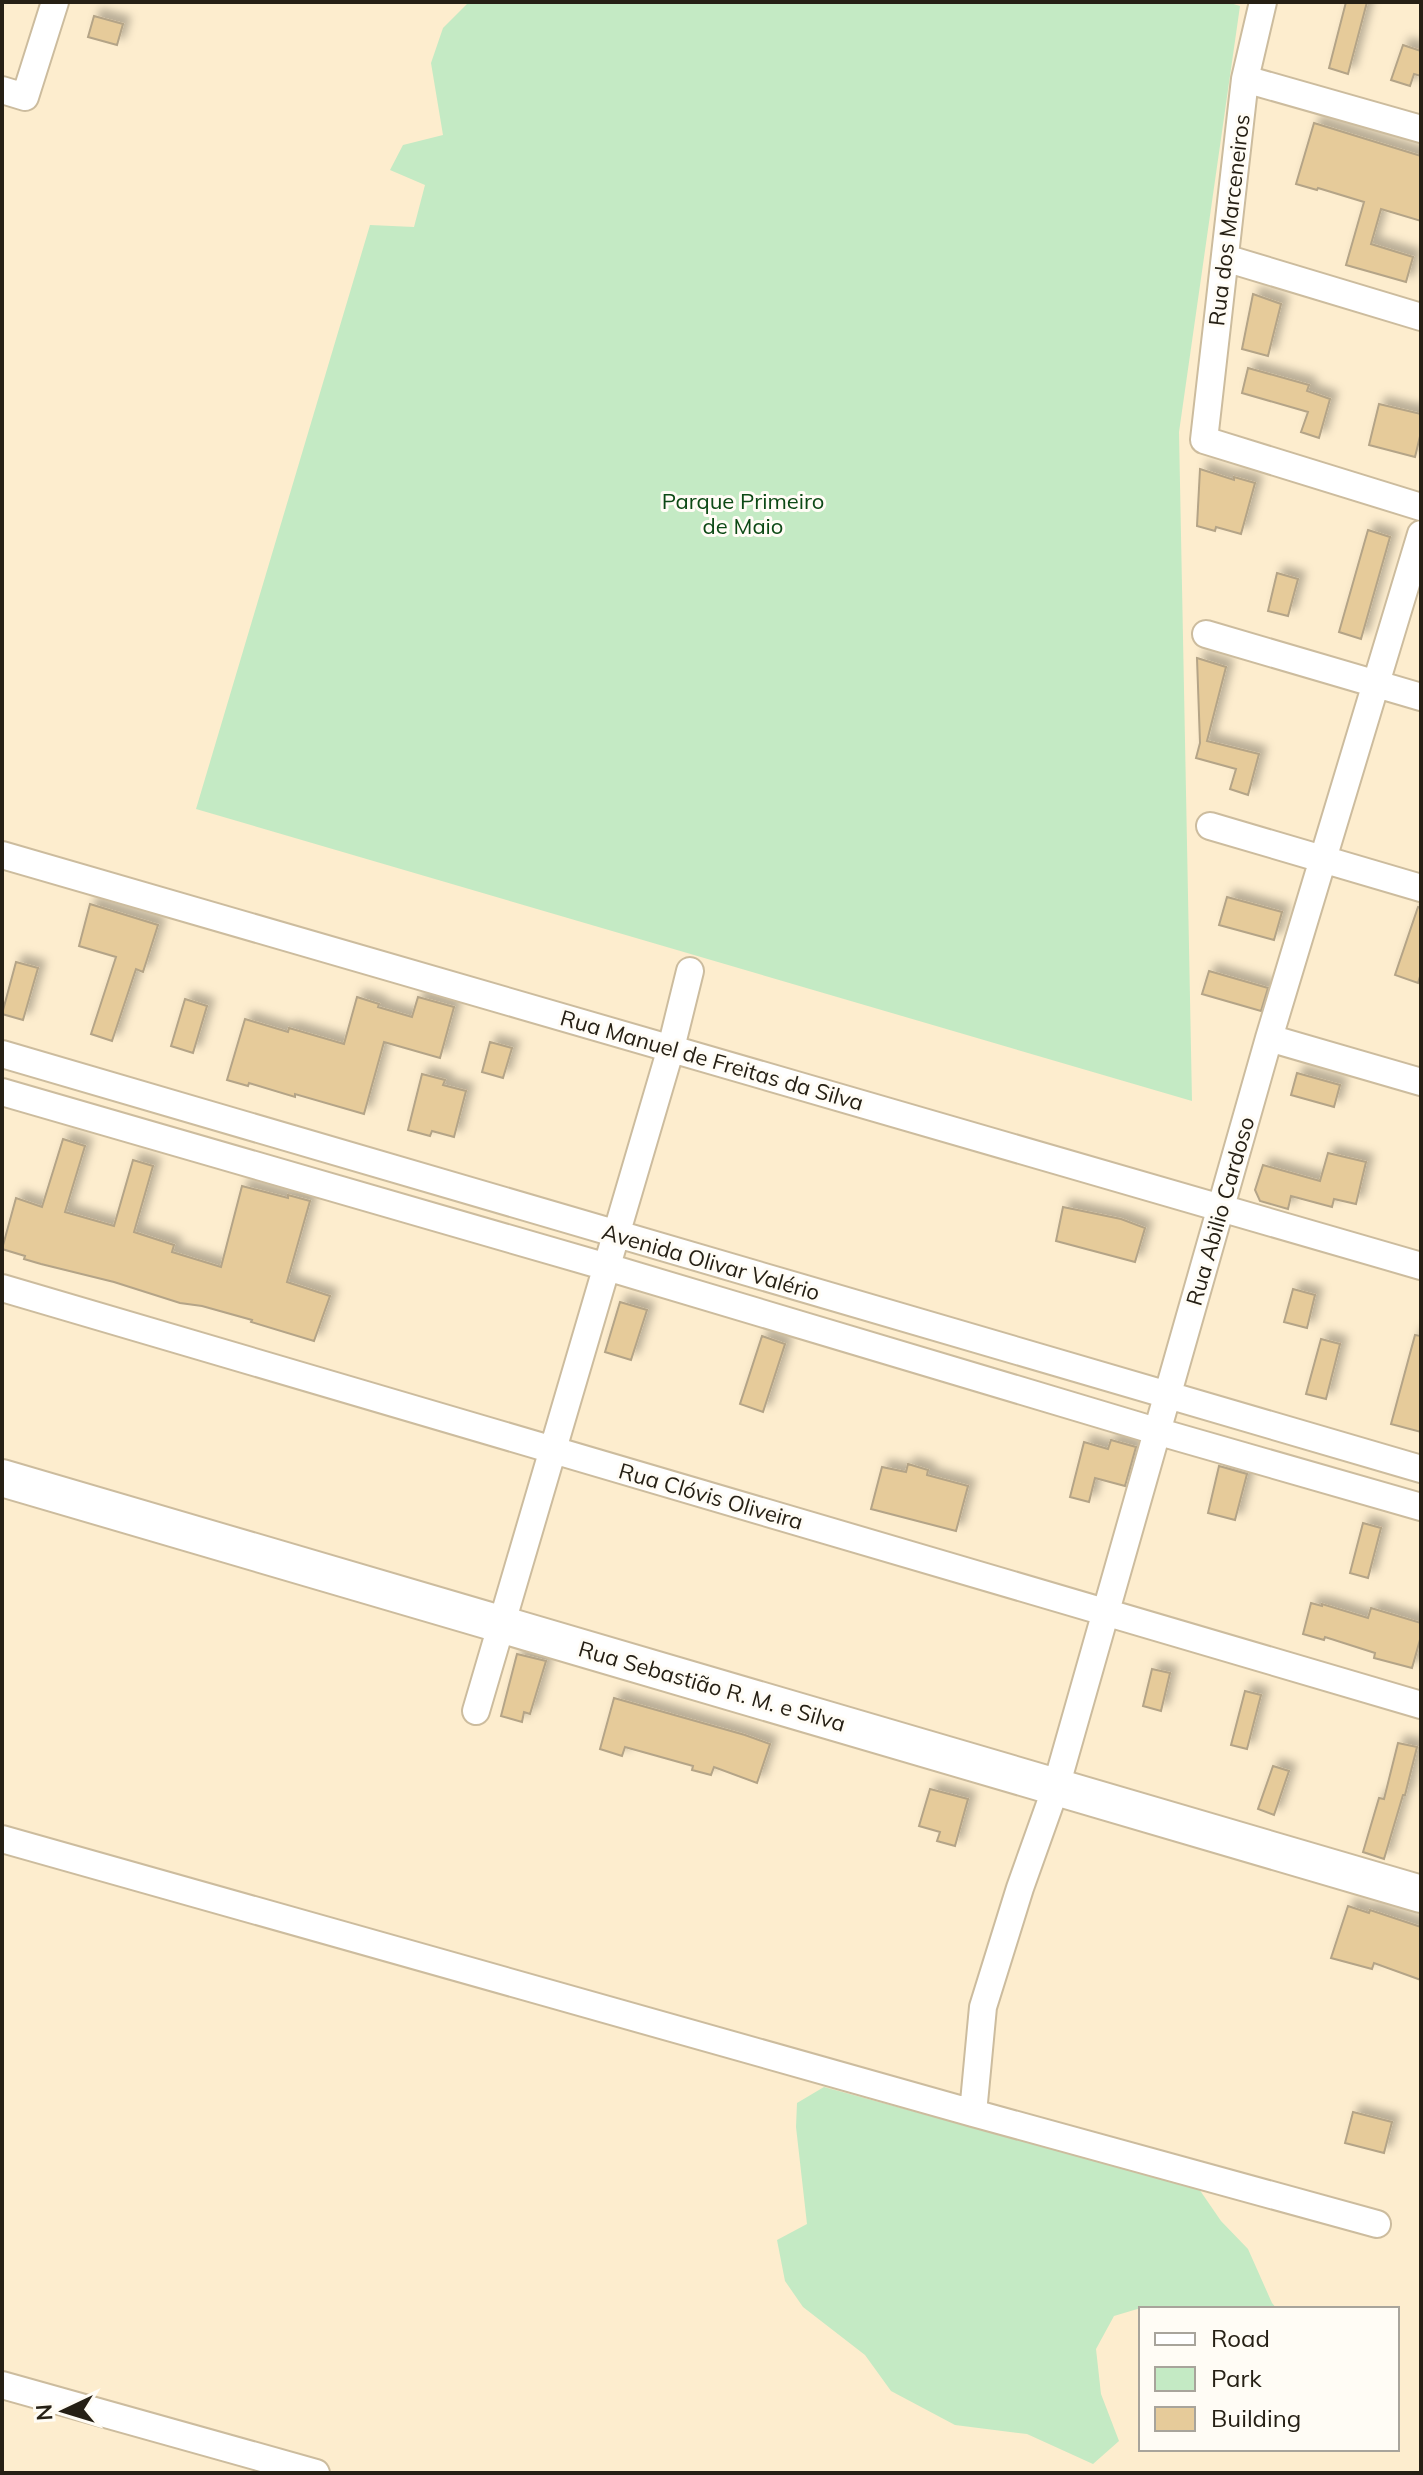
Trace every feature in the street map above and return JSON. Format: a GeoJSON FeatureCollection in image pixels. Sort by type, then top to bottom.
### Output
{"type":"FeatureCollection","features":[{"type":"Feature","properties":{"kind":"street"},"geometry":{"type":"LineString","coordinates":[[14,93],[55,2]]}},
{"type":"Feature","properties":{"kind":"street","name":"Rua dos Marceneiros"},"geometry":{"type":"LineString","coordinates":[[1263,2],[1245,79],[1204,440],[1421,507]]}},
{"type":"Feature","properties":{"kind":"street"},"geometry":{"type":"LineString","coordinates":[[1245,79],[1421,129]]}},
{"type":"Feature","properties":{"kind":"street"},"geometry":{"type":"LineString","coordinates":[[1225,258],[1421,317]]}},
{"type":"Feature","properties":{"kind":"street","name":"Rua Abilio Cardoso"},"geometry":{"type":"LineString","coordinates":[[973,2113],[983,2007],[1056,1787],[1269,1038],[1421,534]]}},
{"type":"Feature","properties":{"kind":"street"},"geometry":{"type":"LineString","coordinates":[[1206,634],[1421,697]]}},
{"type":"Feature","properties":{"kind":"street"},"geometry":{"type":"LineString","coordinates":[[1210,826],[1421,888]]}},
{"type":"Feature","properties":{"kind":"street","name":"Rua Manuel de Freitas da Silva"},"geometry":{"type":"LineString","coordinates":[[2,855],[1421,1266]]}},
{"type":"Feature","properties":{"kind":"street"},"geometry":{"type":"LineString","coordinates":[[476,1711],[671,1048],[690,971]]}},
{"type":"Feature","properties":{"kind":"street"},"geometry":{"type":"LineString","coordinates":[[1269,1038],[1421,1082]]}},
{"type":"Feature","properties":{"kind":"street","name":"Avenida Olivar Valério"},"geometry":{"type":"LineString","coordinates":[[2,1054],[1421,1469]]}},
{"type":"Feature","properties":{"kind":"street"},"geometry":{"type":"LineString","coordinates":[[2,1092],[1421,1507]]}},
{"type":"Feature","properties":{"kind":"street","name":"Rua Clóvis Oliveira"},"geometry":{"type":"LineString","coordinates":[[2,1288],[1421,1705]]}},
{"type":"Feature","properties":{"kind":"street","name":"Rua Sebastião R. M. e Silva"},"geometry":{"type":"LineString","coordinates":[[2,1478],[1421,1894]]}},
{"type":"Feature","properties":{"kind":"street"},"geometry":{"type":"LineString","coordinates":[[2,1839],[1377,2224]]}},
{"type":"Feature","properties":{"kind":"street"},"geometry":{"type":"LineString","coordinates":[[2,2385],[316,2473]]}},
{"type":"Feature","properties":{"kind":"green space","name":"Parque Primeiro de Maio"},"geometry":{"type":"Polygon","coordinates":[[[469,2],[1227,2],[1240,6],[1179,432],[1192,1101],[196,809],[370,225],[414,227],[425,185],[390,170],[403,145],[443,135],[431,63],[443,28],[469,2]]]}},
{"type":"Feature","properties":{"kind":"green space"},"geometry":{"type":"Polygon","coordinates":[[[824,2087],[1199,2189],[1221,2221],[1248,2249],[1275,2307],[1139,2307],[1114,2316],[1096,2349],[1101,2394],[1119,2441],[1093,2464],[1027,2434],[955,2425],[891,2391],[865,2355],[803,2307],[785,2281],[777,2240],[807,2224],[796,2127],[797,2103],[824,2087]]]}},
{"type":"Feature","properties":{"kind":"building"},"geometry":{"type":"Polygon","coordinates":[[[1346,2],[1367,2],[1348,74],[1329,68],[1346,2]]]}},
{"type":"Feature","properties":{"kind":"building"},"geometry":{"type":"Polygon","coordinates":[[[94,16],[123,24],[117,45],[88,37],[94,16]]]}},
{"type":"Feature","properties":{"kind":"building"},"geometry":{"type":"Polygon","coordinates":[[[1403,45],[1421,51],[1421,76],[1414,74],[1410,86],[1391,80],[1403,45]]]}},
{"type":"Feature","properties":{"kind":"building"},"geometry":{"type":"Polygon","coordinates":[[[1314,123],[1421,156],[1421,221],[1381,209],[1371,244],[1413,257],[1406,282],[1346,265],[1364,202],[1296,184],[1314,123]]]}},
{"type":"Feature","properties":{"kind":"building"},"geometry":{"type":"Polygon","coordinates":[[[1253,294],[1281,304],[1268,356],[1242,349],[1253,294]]]}},
{"type":"Feature","properties":{"kind":"building"},"geometry":{"type":"Polygon","coordinates":[[[1248,368],[1309,385],[1307,391],[1330,399],[1319,438],[1301,432],[1308,412],[1242,393],[1248,368]]]}},
{"type":"Feature","properties":{"kind":"building"},"geometry":{"type":"Polygon","coordinates":[[[1379,404],[1421,414],[1421,432],[1415,457],[1369,445],[1379,404]]]}},
{"type":"Feature","properties":{"kind":"building"},"geometry":{"type":"Polygon","coordinates":[[[1200,469],[1255,483],[1241,534],[1216,527],[1215,531],[1197,526],[1200,469]]]}},
{"type":"Feature","properties":{"kind":"building"},"geometry":{"type":"Polygon","coordinates":[[[1368,530],[1390,537],[1361,639],[1339,632],[1368,530]]]}},
{"type":"Feature","properties":{"kind":"building"},"geometry":{"type":"Polygon","coordinates":[[[1277,573],[1298,579],[1288,616],[1268,611],[1277,573]]]}},
{"type":"Feature","properties":{"kind":"building"},"geometry":{"type":"Polygon","coordinates":[[[1197,658],[1226,667],[1207,741],[1259,754],[1248,795],[1230,789],[1236,769],[1196,758],[1200,743],[1197,658]]]}},
{"type":"Feature","properties":{"kind":"building"},"geometry":{"type":"Polygon","coordinates":[[[1227,897],[1282,912],[1274,940],[1219,925],[1227,897]]]}},
{"type":"Feature","properties":{"kind":"building"},"geometry":{"type":"Polygon","coordinates":[[[90,904],[158,925],[143,972],[136,969],[112,1041],[91,1034],[116,957],[79,946],[90,904]]]}},
{"type":"Feature","properties":{"kind":"building"},"geometry":{"type":"Polygon","coordinates":[[[1418,907],[1421,908],[1421,973],[1418,983],[1395,975],[1418,907]]]}},
{"type":"Feature","properties":{"kind":"building"},"geometry":{"type":"Polygon","coordinates":[[[16,962],[38,968],[23,1020],[2,1014],[16,962]]]}},
{"type":"Feature","properties":{"kind":"building"},"geometry":{"type":"Polygon","coordinates":[[[1209,971],[1268,988],[1261,1011],[1202,994],[1209,971]]]}},
{"type":"Feature","properties":{"kind":"building"},"geometry":{"type":"Polygon","coordinates":[[[357,997],[412,1017],[418,997],[454,1007],[440,1058],[384,1042],[364,1114],[295,1094],[295,1097],[249,1083],[248,1086],[227,1080],[245,1019],[344,1044],[357,997]]]}},
{"type":"Feature","properties":{"kind":"building"},"geometry":{"type":"Polygon","coordinates":[[[185,999],[207,1006],[193,1053],[171,1046],[185,999]]]}},
{"type":"Feature","properties":{"kind":"building"},"geometry":{"type":"Polygon","coordinates":[[[490,1042],[512,1048],[503,1078],[482,1072],[490,1042]]]}},
{"type":"Feature","properties":{"kind":"building"},"geometry":{"type":"Polygon","coordinates":[[[1297,1073],[1340,1085],[1334,1107],[1291,1095],[1297,1073]]]}},
{"type":"Feature","properties":{"kind":"building"},"geometry":{"type":"Polygon","coordinates":[[[422,1074],[445,1080],[443,1085],[466,1091],[454,1137],[432,1131],[430,1136],[408,1130],[422,1074]]]}},
{"type":"Feature","properties":{"kind":"building"},"geometry":{"type":"Polygon","coordinates":[[[63,1139],[85,1146],[65,1212],[114,1226],[133,1160],[153,1166],[134,1232],[174,1245],[172,1252],[221,1267],[242,1186],[310,1201],[287,1282],[330,1296],[314,1341],[252,1320],[24,1259],[25,1256],[2,1249],[16,1198],[42,1207],[63,1139]]]}},
{"type":"Feature","properties":{"kind":"building"},"geometry":{"type":"Polygon","coordinates":[[[1328,1153],[1366,1162],[1356,1204],[1334,1199],[1332,1207],[1291,1196],[1288,1209],[1260,1201],[1255,1190],[1263,1165],[1320,1181],[1328,1153]]]}},
{"type":"Feature","properties":{"kind":"building"},"geometry":{"type":"Polygon","coordinates":[[[1063,1207],[1121,1219],[1145,1228],[1135,1262],[1056,1241],[1063,1207]]]}},
{"type":"Feature","properties":{"kind":"building"},"geometry":{"type":"Polygon","coordinates":[[[1293,1289],[1315,1295],[1307,1328],[1284,1322],[1293,1289]]]}},
{"type":"Feature","properties":{"kind":"building"},"geometry":{"type":"Polygon","coordinates":[[[620,1302],[647,1310],[631,1360],[605,1352],[620,1302]]]}},
{"type":"Feature","properties":{"kind":"building"},"geometry":{"type":"Polygon","coordinates":[[[1415,1335],[1421,1336],[1421,1432],[1391,1424],[1415,1335]]]}},
{"type":"Feature","properties":{"kind":"building"},"geometry":{"type":"Polygon","coordinates":[[[762,1336],[785,1344],[763,1412],[740,1404],[762,1336]]]}},
{"type":"Feature","properties":{"kind":"building"},"geometry":{"type":"Polygon","coordinates":[[[1321,1339],[1340,1344],[1326,1399],[1306,1394],[1321,1339]]]}},
{"type":"Feature","properties":{"kind":"building"},"geometry":{"type":"Polygon","coordinates":[[[1111,1440],[1136,1447],[1125,1486],[1095,1478],[1089,1502],[1070,1497],[1084,1442],[1108,1449],[1111,1440]]]}},
{"type":"Feature","properties":{"kind":"building"},"geometry":{"type":"Polygon","coordinates":[[[908,1464],[928,1470],[927,1475],[968,1486],[956,1531],[871,1509],[882,1467],[906,1472],[908,1464]]]}},
{"type":"Feature","properties":{"kind":"building"},"geometry":{"type":"Polygon","coordinates":[[[1219,1466],[1247,1474],[1235,1520],[1208,1513],[1219,1466]]]}},
{"type":"Feature","properties":{"kind":"building"},"geometry":{"type":"Polygon","coordinates":[[[1363,1523],[1381,1528],[1368,1578],[1350,1573],[1363,1523]]]}},
{"type":"Feature","properties":{"kind":"building"},"geometry":{"type":"Polygon","coordinates":[[[1311,1603],[1368,1618],[1371,1608],[1421,1623],[1421,1636],[1412,1668],[1374,1658],[1375,1653],[1325,1637],[1324,1640],[1303,1634],[1311,1603]]]}},
{"type":"Feature","properties":{"kind":"building"},"geometry":{"type":"Polygon","coordinates":[[[517,1654],[546,1661],[530,1714],[524,1712],[522,1722],[501,1716],[517,1654]]]}},
{"type":"Feature","properties":{"kind":"building"},"geometry":{"type":"Polygon","coordinates":[[[1152,1669],[1170,1673],[1161,1711],[1143,1706],[1152,1669]]]}},
{"type":"Feature","properties":{"kind":"building"},"geometry":{"type":"Polygon","coordinates":[[[1245,1691],[1261,1695],[1247,1749],[1231,1745],[1245,1691]]]}},
{"type":"Feature","properties":{"kind":"building"},"geometry":{"type":"Polygon","coordinates":[[[614,1698],[770,1744],[757,1783],[714,1767],[711,1775],[692,1770],[693,1766],[625,1747],[622,1756],[600,1749],[614,1698]]]}},
{"type":"Feature","properties":{"kind":"building"},"geometry":{"type":"Polygon","coordinates":[[[1398,1743],[1417,1747],[1384,1859],[1363,1852],[1379,1798],[1384,1799],[1398,1743]]]}},
{"type":"Feature","properties":{"kind":"building"},"geometry":{"type":"Polygon","coordinates":[[[1273,1766],[1289,1771],[1274,1815],[1258,1809],[1273,1766]]]}},
{"type":"Feature","properties":{"kind":"building"},"geometry":{"type":"Polygon","coordinates":[[[930,1789],[968,1799],[955,1846],[937,1841],[940,1832],[919,1826],[930,1789]]]}},
{"type":"Feature","properties":{"kind":"building"},"geometry":{"type":"Polygon","coordinates":[[[1348,1906],[1421,1927],[1421,1980],[1374,1963],[1372,1969],[1331,1958],[1348,1906]]]}},
{"type":"Feature","properties":{"kind":"building"},"geometry":{"type":"Polygon","coordinates":[[[1353,2112],[1392,2122],[1384,2153],[1345,2143],[1353,2112]]]}}]}
